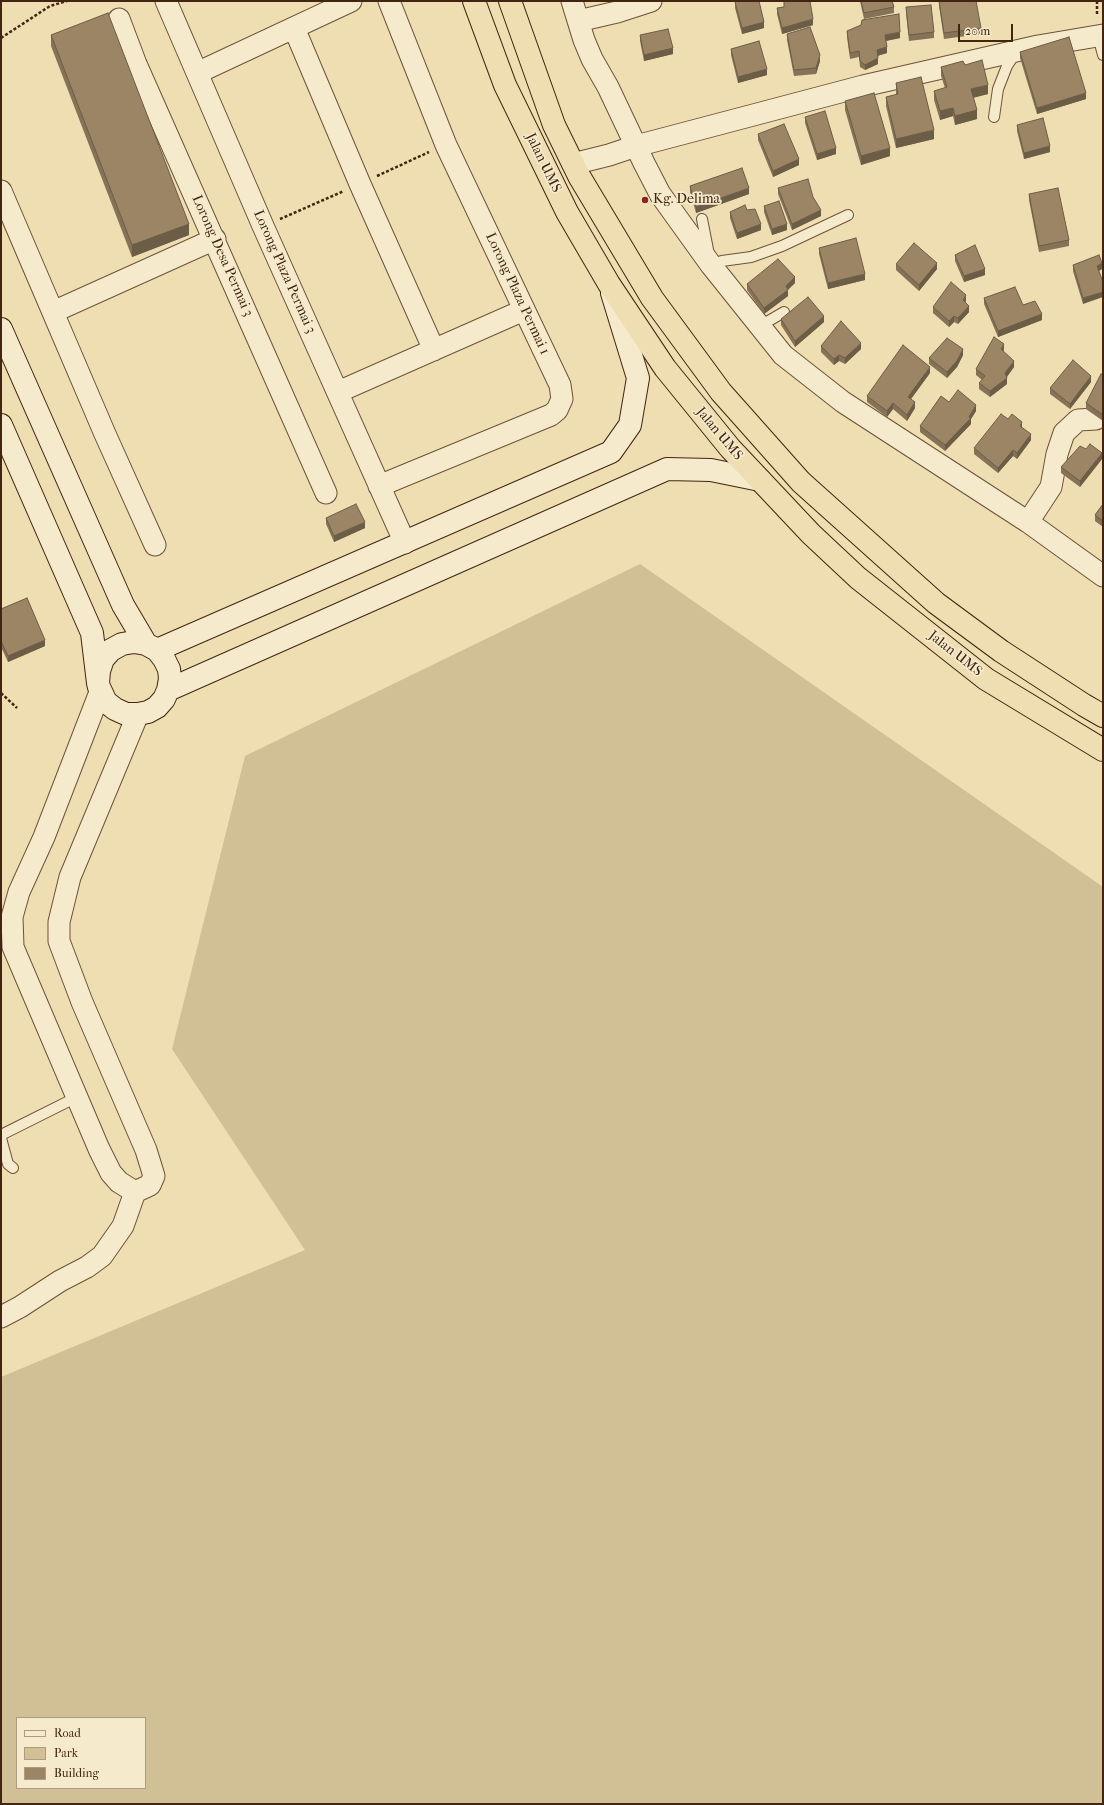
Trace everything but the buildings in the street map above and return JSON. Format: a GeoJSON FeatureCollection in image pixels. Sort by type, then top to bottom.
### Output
{"type":"FeatureCollection","features":[{"type":"Feature","properties":{"kind":"highway","name":"Jalan UMS"},"geometry":{"type":"LineString","coordinates":[[474,1],[505,85],[568,212],[610,284],[665,368],[730,448],[811,534],[858,578],[986,679],[1103,750]]}},
{"type":"Feature","properties":{"kind":"highway","name":"Jalan UMS"},"geometry":{"type":"LineString","coordinates":[[510,1],[554,125],[573,164],[652,298],[721,392],[801,482],[936,603],[1001,651],[1103,716]]}},
{"type":"Feature","properties":{"kind":"street","name":"Lorong Plaza Permai 3"},"geometry":{"type":"LineString","coordinates":[[166,1],[263,226],[405,543]]}},
{"type":"Feature","properties":{"kind":"street"},"geometry":{"type":"LineString","coordinates":[[197,73],[351,1]]}},
{"type":"Feature","properties":{"kind":"street","name":"Lorong Plaza Permai 1"},"geometry":{"type":"LineString","coordinates":[[379,486],[551,415],[557,410],[562,399],[560,385],[446,145],[389,1]]}},
{"type":"Feature","properties":{"kind":"street"},"geometry":{"type":"LineString","coordinates":[[572,1],[592,60],[608,87],[660,194],[711,264],[782,355],[843,402],[1028,522],[1103,576]]}},
{"type":"Feature","properties":{"kind":"street"},"geometry":{"type":"LineString","coordinates":[[578,21],[616,12],[651,1]]}},
{"type":"Feature","properties":{"kind":"street","name":"Lorong Desa Permai 3"},"geometry":{"type":"LineString","coordinates":[[119,19],[136,64],[215,239],[326,493]]}},
{"type":"Feature","properties":{"kind":"street"},"geometry":{"type":"LineString","coordinates":[[294,28],[360,184],[434,350]]}},
{"type":"Feature","properties":{"kind":"street"},"geometry":{"type":"LineString","coordinates":[[573,164],[609,156],[636,146],[863,86],[1016,51],[1102,42]]}},
{"type":"Feature","properties":{"kind":"street"},"geometry":{"type":"LineString","coordinates":[[1,191],[155,545]]}},
{"type":"Feature","properties":{"kind":"street"},"geometry":{"type":"LineString","coordinates":[[53,312],[215,239]]}},
{"type":"Feature","properties":{"kind":"street"},"geometry":{"type":"LineString","coordinates":[[135,1192],[119,1182],[111,1173],[13,948],[12,917],[19,892],[44,837],[99,687],[101,665],[111,650],[122,644],[134,642],[152,647],[405,543],[611,452],[630,426],[638,378],[610,284]]}},
{"type":"Feature","properties":{"kind":"street"},"geometry":{"type":"LineString","coordinates":[[338,392],[524,310]]}},
{"type":"Feature","properties":{"kind":"street"},"geometry":{"type":"LineString","coordinates":[[1,329],[123,605],[152,647],[164,659],[169,669],[170,679],[168,690],[164,699],[157,707],[138,714],[126,714],[115,709],[106,702],[99,687],[92,632],[1,425]]}},
{"type":"Feature","properties":{"kind":"street"},"geometry":{"type":"LineString","coordinates":[[1028,522],[1051,487],[1057,454],[1064,432],[1078,420],[1096,419]]}},
{"type":"Feature","properties":{"kind":"street"},"geometry":{"type":"LineString","coordinates":[[168,690],[668,469],[711,470],[760,480]]}},
{"type":"Feature","properties":{"kind":"street"},"geometry":{"type":"LineString","coordinates":[[1,1317],[20,1307],[60,1281],[87,1267],[102,1256],[123,1226],[135,1192],[150,1185],[154,1176],[152,1166],[82,1002],[59,941],[59,922],[70,877],[138,714]]}},
{"type":"Feature","properties":{"kind":"lane"},"geometry":{"type":"LineString","coordinates":[[994,117],[998,89],[1007,66],[1016,51]]}},
{"type":"Feature","properties":{"kind":"lane"},"geometry":{"type":"LineString","coordinates":[[702,219],[711,264],[751,257],[782,246],[848,215]]}},
{"type":"Feature","properties":{"kind":"lane"},"geometry":{"type":"LineString","coordinates":[[760,326],[784,312]]}},
{"type":"Feature","properties":{"kind":"lane"},"geometry":{"type":"LineString","coordinates":[[12,1168],[8,1164],[1,1137],[77,1096]]}},
{"type":"Feature","properties":{"kind":"path"},"geometry":{"type":"LineString","coordinates":[[1,38],[50,6],[67,1]]}},
{"type":"Feature","properties":{"kind":"path"},"geometry":{"type":"LineString","coordinates":[[263,226],[446,145]]}},
{"type":"Feature","properties":{"kind":"path"},"geometry":{"type":"LineString","coordinates":[[1,693],[17,708]]}},
{"type":"Feature","properties":{"kind":"green space"},"geometry":{"type":"Polygon","coordinates":[[[640,564],[1103,887],[1103,1804],[1,1804],[1,1377],[305,1250],[172,1049],[245,756],[640,564]]]}},
{"type":"Feature","properties":{"kind":"place","name":"Kg. Delima"},"geometry":{"type":"Point","coordinates":[645,200]}}]}
